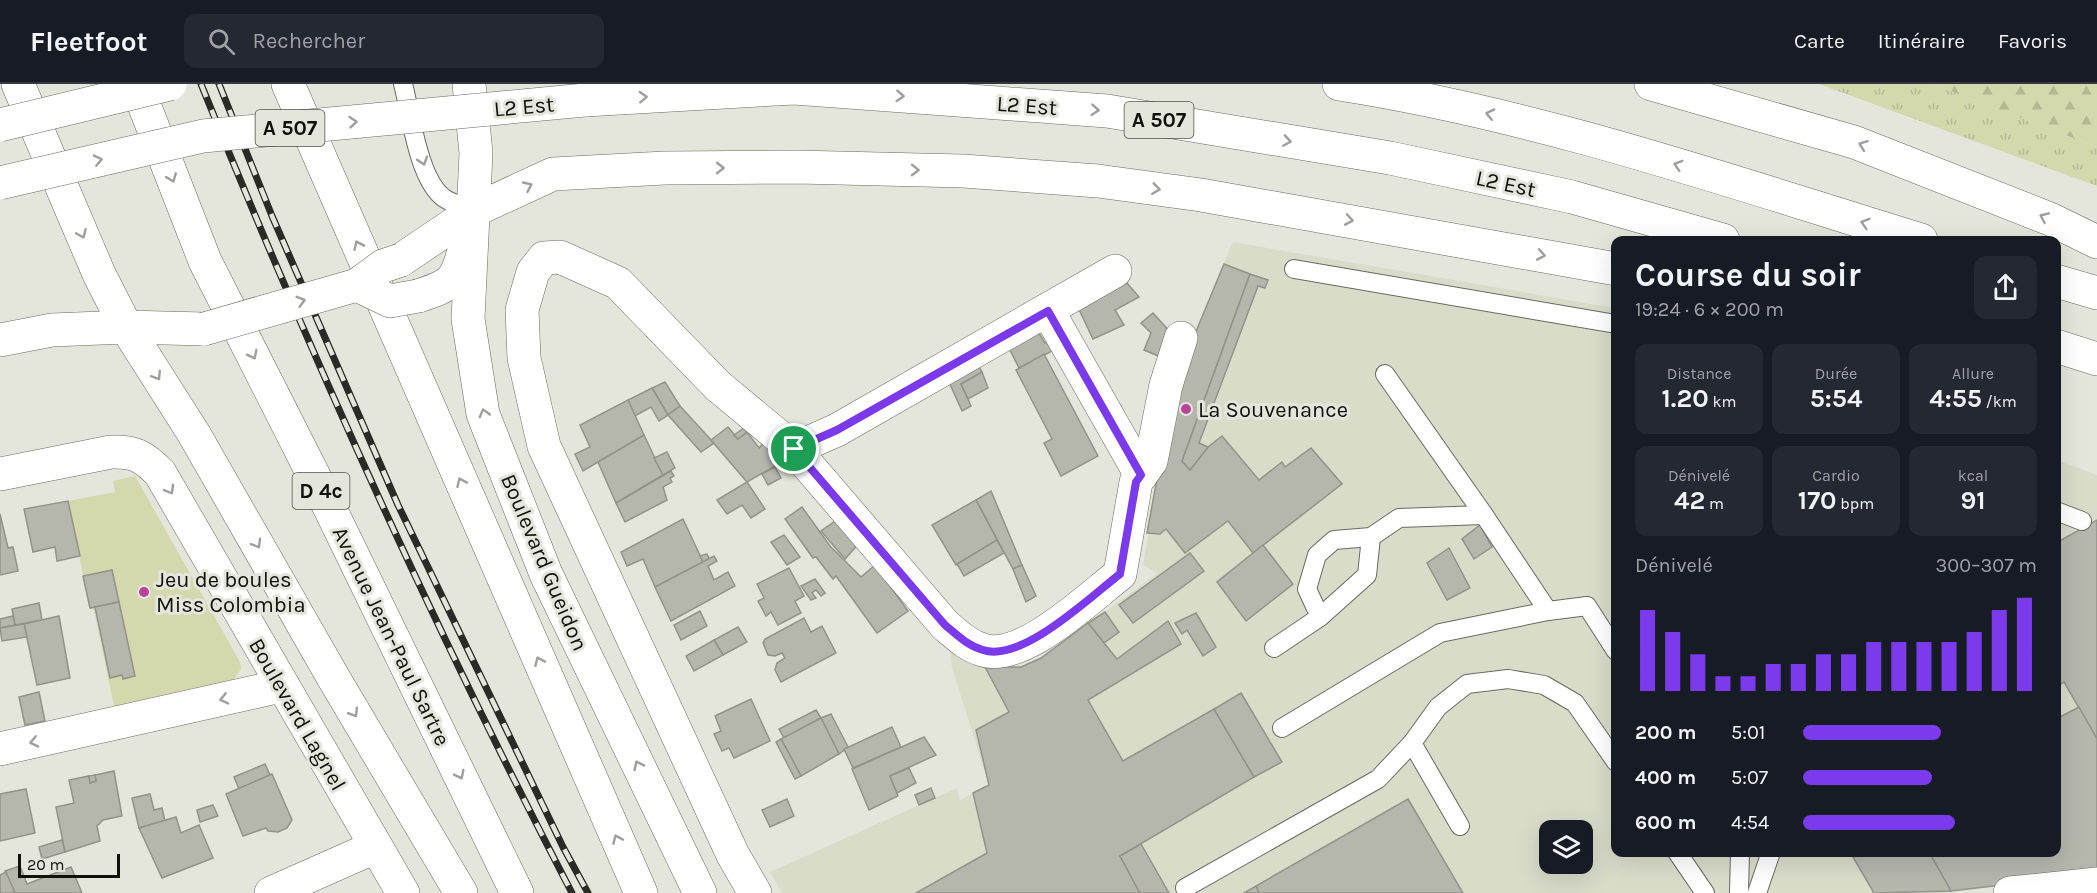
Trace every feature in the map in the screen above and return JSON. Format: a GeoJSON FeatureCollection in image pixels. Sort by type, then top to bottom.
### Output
{"type":"FeatureCollection","features":[{"type":"Feature","properties":{"kind":"main road"},"geometry":{"type":"LineString","coordinates":[[18,84],[99,274],[126,327],[194,434],[333,677],[461,893]]}},
{"type":"Feature","properties":{"kind":"main road","name":"Avenue Jean-Paul Sartre"},"geometry":{"type":"LineString","coordinates":[[136,84],[205,261],[320,488],[517,893]]}},
{"type":"Feature","properties":{"kind":"main road"},"geometry":{"type":"LineString","coordinates":[[0,124],[170,84]]}},
{"type":"Feature","properties":{"kind":"main road"},"geometry":{"type":"LineString","coordinates":[[288,84],[641,893]]}},
{"type":"Feature","properties":{"kind":"main road"},"geometry":{"type":"LineString","coordinates":[[357,285],[390,301],[418,297],[447,287],[460,268],[475,210],[476,153],[469,84]]}},
{"type":"Feature","properties":{"kind":"main road"},"geometry":{"type":"LineString","coordinates":[[1339,84],[1407,94],[1585,137],[1908,236]]}},
{"type":"Feature","properties":{"kind":"main road"},"geometry":{"type":"LineString","coordinates":[[1651,84],[1854,142],[2050,219],[2097,242]]}},
{"type":"Feature","properties":{"kind":"main road","name":"L2 Est"},"geometry":{"type":"LineString","coordinates":[[0,183],[203,136],[585,100],[794,88],[1107,111],[1390,158],[1572,197],[1709,236]]}},
{"type":"Feature","properties":{"kind":"main road"},"geometry":{"type":"LineString","coordinates":[[14,337],[52,330],[126,327],[204,329],[357,285],[383,266],[401,260],[475,210],[553,174],[676,168],[963,171],[1098,181],[1201,195],[1611,268]]}},
{"type":"Feature","properties":{"kind":"main road","name":"Boulevard Gueidon"},"geometry":{"type":"LineString","coordinates":[[475,210],[468,319],[483,414],[546,574],[700,893]]}},
{"type":"Feature","properties":{"kind":"main road","name":"Boulevard Gueidon"},"geometry":{"type":"LineString","coordinates":[[755,893],[733,855],[544,446],[524,358],[522,310],[532,272],[544,258],[560,257],[618,282],[718,386],[794,449],[945,625],[966,643],[985,651],[1003,652],[1028,644],[1120,574],[1136,482],[1150,461],[1166,385],[1181,338]]}},
{"type":"Feature","properties":{"kind":"main road"},"geometry":{"type":"LineString","coordinates":[[794,449],[837,430],[1115,271]]}},
{"type":"Feature","properties":{"kind":"main road"},"geometry":{"type":"LineString","coordinates":[[2061,282],[2097,292]]}},
{"type":"Feature","properties":{"kind":"main road"},"geometry":{"type":"LineString","coordinates":[[1048,311],[1141,475]]}},
{"type":"Feature","properties":{"kind":"main road"},"geometry":{"type":"LineString","coordinates":[[2061,348],[2097,360]]}},
{"type":"Feature","properties":{"kind":"main road"},"geometry":{"type":"LineString","coordinates":[[2061,355],[2097,360]]}},
{"type":"Feature","properties":{"kind":"main road","name":"Boulevard Lagnel"},"geometry":{"type":"LineString","coordinates":[[0,474],[111,452],[129,451],[144,456],[160,473],[281,686],[403,893]]}},
{"type":"Feature","properties":{"kind":"main road"},"geometry":{"type":"LineString","coordinates":[[0,749],[281,686]]}},
{"type":"Feature","properties":{"kind":"main road"},"geometry":{"type":"LineString","coordinates":[[271,893],[375,847]]}},
{"type":"Feature","properties":{"kind":"main road"},"geometry":{"type":"LineString","coordinates":[[2010,893],[2097,884]]}},
{"type":"Feature","properties":{"kind":"lane"},"geometry":{"type":"LineString","coordinates":[[403,84],[423,164],[431,182],[444,198],[475,210]]}},
{"type":"Feature","properties":{"kind":"lane"},"geometry":{"type":"LineString","coordinates":[[1294,269],[1611,323]]}},
{"type":"Feature","properties":{"kind":"lane"},"geometry":{"type":"LineString","coordinates":[[1384,374],[1484,515],[1548,611]]}},
{"type":"Feature","properties":{"kind":"lane"},"geometry":{"type":"LineString","coordinates":[[2061,513],[2082,521]]}},
{"type":"Feature","properties":{"kind":"lane"},"geometry":{"type":"LineString","coordinates":[[1320,617],[1307,589],[1317,555],[1334,540],[1371,537],[1399,518],[1484,515]]}},
{"type":"Feature","properties":{"kind":"lane"},"geometry":{"type":"LineString","coordinates":[[1274,648],[1320,617],[1367,575],[1371,537]]}},
{"type":"Feature","properties":{"kind":"lane"},"geometry":{"type":"LineString","coordinates":[[1282,728],[1440,633],[1548,611],[1587,606],[1611,643]]}},
{"type":"Feature","properties":{"kind":"lane"},"geometry":{"type":"LineString","coordinates":[[1185,888],[1378,779],[1412,743],[1438,707],[1467,684],[1508,679],[1544,685],[1575,703],[1611,755]]}},
{"type":"Feature","properties":{"kind":"lane"},"geometry":{"type":"LineString","coordinates":[[1412,743],[1460,826]]}},
{"type":"Feature","properties":{"kind":"lane"},"geometry":{"type":"LineString","coordinates":[[1680,857],[1705,893]]}},
{"type":"Feature","properties":{"kind":"lane"},"geometry":{"type":"LineString","coordinates":[[1739,893],[1740,857]]}},
{"type":"Feature","properties":{"kind":"lane"},"geometry":{"type":"LineString","coordinates":[[1756,893],[1769,857]]}},
{"type":"Feature","properties":{"kind":"shaded area"},"geometry":{"type":"Polygon","coordinates":[[[1233,242],[1611,307],[1611,857],[2061,857],[2061,462],[2097,475],[2097,874],[1943,893],[782,893],[770,872],[957,788],[960,800],[989,785],[952,668],[949,643],[967,660],[985,667],[1021,667],[1041,658],[1158,573],[1143,565],[1175,382],[1233,242]]]}},
{"type":"Feature","properties":{"kind":"green space"},"geometry":{"type":"Polygon","coordinates":[[[1819,84],[1932,84],[2097,147],[2097,186],[1819,84]]]}},
{"type":"Feature","properties":{"kind":"green space"},"geometry":{"type":"Polygon","coordinates":[[[1932,84],[2097,84],[2097,147],[1932,84]]]}},
{"type":"Feature","properties":{"kind":"green space","name":"Jeu de boules Miss Colombia"},"geometry":{"type":"Polygon","coordinates":[[[135,476],[240,662],[241,669],[234,679],[114,706],[94,610],[90,608],[68,501],[115,492],[113,481],[135,476]]]}},
{"type":"Feature","properties":{"kind":"building","name":"La Souvenance"},"geometry":{"type":"Polygon","coordinates":[[[1224,264],[1250,274],[1182,461],[1190,470],[1208,447],[1222,436],[1259,480],[1282,462],[1285,467],[1311,448],[1342,484],[1253,553],[1228,521],[1185,553],[1166,529],[1160,534],[1147,533],[1175,382],[1224,264]]]}},
{"type":"Feature","properties":{"kind":"building"},"geometry":{"type":"Polygon","coordinates":[[[1250,274],[1268,280],[1265,288],[1258,286],[1199,443],[1208,447],[1190,470],[1182,461],[1250,274]]]}},
{"type":"Feature","properties":{"kind":"building"},"geometry":{"type":"Polygon","coordinates":[[[1120,275],[1139,297],[1115,310],[1124,325],[1093,339],[1075,301],[1120,275]]]}},
{"type":"Feature","properties":{"kind":"building"},"geometry":{"type":"Polygon","coordinates":[[[1153,313],[1172,334],[1163,358],[1144,350],[1151,333],[1141,323],[1153,313]]]}},
{"type":"Feature","properties":{"kind":"building"},"geometry":{"type":"Polygon","coordinates":[[[1034,325],[1045,343],[1055,337],[1060,347],[1019,368],[1005,340],[1034,325]]]}},
{"type":"Feature","properties":{"kind":"building"},"geometry":{"type":"Polygon","coordinates":[[[1044,354],[1098,456],[1061,476],[1044,443],[1052,439],[1016,370],[1044,354]]]}},
{"type":"Feature","properties":{"kind":"building"},"geometry":{"type":"Polygon","coordinates":[[[977,363],[982,372],[961,384],[971,406],[962,411],[949,382],[977,363]]]}},
{"type":"Feature","properties":{"kind":"building"},"geometry":{"type":"Polygon","coordinates":[[[982,372],[988,388],[968,399],[961,384],[982,372]]]}},
{"type":"Feature","properties":{"kind":"building"},"geometry":{"type":"Polygon","coordinates":[[[665,382],[680,406],[668,415],[652,388],[665,382]]]}},
{"type":"Feature","properties":{"kind":"building"},"geometry":{"type":"Polygon","coordinates":[[[652,388],[668,415],[659,421],[651,407],[635,416],[628,400],[652,388]]]}},
{"type":"Feature","properties":{"kind":"building"},"geometry":{"type":"Polygon","coordinates":[[[628,400],[644,435],[583,471],[575,454],[590,447],[580,425],[628,400]]]}},
{"type":"Feature","properties":{"kind":"building"},"geometry":{"type":"Polygon","coordinates":[[[680,406],[714,443],[701,452],[668,415],[680,406]]]}},
{"type":"Feature","properties":{"kind":"building"},"geometry":{"type":"Polygon","coordinates":[[[728,427],[738,439],[747,432],[759,448],[766,440],[787,459],[747,482],[711,440],[728,427]]]}},
{"type":"Feature","properties":{"kind":"building"},"geometry":{"type":"Polygon","coordinates":[[[744,428],[747,432],[738,439],[734,435],[744,428]]]}},
{"type":"Feature","properties":{"kind":"building"},"geometry":{"type":"Polygon","coordinates":[[[644,435],[663,475],[616,503],[598,462],[644,435]]]}},
{"type":"Feature","properties":{"kind":"building"},"geometry":{"type":"Polygon","coordinates":[[[667,452],[675,468],[663,475],[654,458],[667,452]]]}},
{"type":"Feature","properties":{"kind":"building"},"geometry":{"type":"Polygon","coordinates":[[[775,467],[781,478],[768,485],[762,474],[775,467]]]}},
{"type":"Feature","properties":{"kind":"building"},"geometry":{"type":"Polygon","coordinates":[[[671,471],[674,476],[670,478],[672,482],[663,487],[667,500],[625,522],[616,503],[671,471]]]}},
{"type":"Feature","properties":{"kind":"building"},"geometry":{"type":"Polygon","coordinates":[[[747,482],[765,509],[751,518],[742,505],[727,514],[717,500],[747,482]]]}},
{"type":"Feature","properties":{"kind":"building"},"geometry":{"type":"Polygon","coordinates":[[[991,491],[1022,565],[1013,569],[976,500],[991,491]]]}},
{"type":"Feature","properties":{"kind":"building"},"geometry":{"type":"Polygon","coordinates":[[[976,500],[997,540],[956,565],[932,525],[976,500]]]}},
{"type":"Feature","properties":{"kind":"building"},"geometry":{"type":"Polygon","coordinates":[[[68,501],[80,556],[57,561],[55,547],[33,552],[24,509],[68,501]]]}},
{"type":"Feature","properties":{"kind":"building"},"geometry":{"type":"Polygon","coordinates":[[[802,507],[830,546],[861,577],[875,565],[908,611],[877,633],[836,576],[833,579],[816,557],[813,558],[785,519],[802,507]]]}},
{"type":"Feature","properties":{"kind":"building"},"geometry":{"type":"Polygon","coordinates":[[[0,514],[8,548],[13,547],[18,571],[0,575],[0,514]]]}},
{"type":"Feature","properties":{"kind":"building"},"geometry":{"type":"Polygon","coordinates":[[[841,517],[861,541],[845,559],[821,531],[841,517]]]}},
{"type":"Feature","properties":{"kind":"building"},"geometry":{"type":"Polygon","coordinates":[[[683,519],[703,562],[655,587],[643,559],[627,566],[621,552],[683,519]]]}},
{"type":"Feature","properties":{"kind":"building"},"geometry":{"type":"Polygon","coordinates":[[[2097,520],[2097,739],[2064,682],[2061,684],[2061,540],[2097,520]]]}},
{"type":"Feature","properties":{"kind":"building"},"geometry":{"type":"Polygon","coordinates":[[[1480,525],[1492,547],[1474,559],[1462,539],[1480,525]]]}},
{"type":"Feature","properties":{"kind":"building"},"geometry":{"type":"Polygon","coordinates":[[[784,535],[800,557],[787,565],[771,542],[784,535]]]}},
{"type":"Feature","properties":{"kind":"building"},"geometry":{"type":"Polygon","coordinates":[[[997,540],[1004,553],[964,576],[957,564],[997,540]]]}},
{"type":"Feature","properties":{"kind":"building"},"geometry":{"type":"Polygon","coordinates":[[[1263,545],[1293,584],[1246,621],[1217,582],[1263,545]]]}},
{"type":"Feature","properties":{"kind":"building"},"geometry":{"type":"Polygon","coordinates":[[[1449,548],[1470,588],[1447,600],[1427,563],[1449,548]]]}},
{"type":"Feature","properties":{"kind":"building"},"geometry":{"type":"Polygon","coordinates":[[[1190,553],[1204,571],[1133,623],[1119,605],[1190,553]]]}},
{"type":"Feature","properties":{"kind":"building"},"geometry":{"type":"Polygon","coordinates":[[[707,554],[709,558],[703,562],[700,556],[707,554]]]}},
{"type":"Feature","properties":{"kind":"building"},"geometry":{"type":"Polygon","coordinates":[[[714,556],[717,561],[708,566],[714,580],[728,572],[735,586],[671,621],[655,587],[714,556]]]}},
{"type":"Feature","properties":{"kind":"building"},"geometry":{"type":"Polygon","coordinates":[[[1022,565],[1036,596],[1026,602],[1013,569],[1022,565]]]}},
{"type":"Feature","properties":{"kind":"building"},"geometry":{"type":"Polygon","coordinates":[[[789,568],[804,596],[795,601],[801,613],[778,625],[771,612],[766,616],[758,601],[764,598],[757,584],[789,568]]]}},
{"type":"Feature","properties":{"kind":"building"},"geometry":{"type":"Polygon","coordinates":[[[112,570],[119,602],[90,608],[83,576],[112,570]]]}},
{"type":"Feature","properties":{"kind":"building"},"geometry":{"type":"Polygon","coordinates":[[[815,579],[825,593],[821,596],[816,590],[812,593],[816,598],[811,600],[801,586],[815,579]]]}},
{"type":"Feature","properties":{"kind":"building"},"geometry":{"type":"Polygon","coordinates":[[[119,602],[135,676],[123,679],[122,675],[110,678],[95,607],[119,602]]]}},
{"type":"Feature","properties":{"kind":"building"},"geometry":{"type":"Polygon","coordinates":[[[39,603],[42,620],[15,625],[12,609],[39,603]]]}},
{"type":"Feature","properties":{"kind":"building"},"geometry":{"type":"Polygon","coordinates":[[[700,611],[707,626],[681,640],[674,625],[700,611]]]}},
{"type":"Feature","properties":{"kind":"building"},"geometry":{"type":"Polygon","coordinates":[[[1105,612],[1119,632],[1104,643],[1088,623],[1105,612]]]}},
{"type":"Feature","properties":{"kind":"building"},"geometry":{"type":"Polygon","coordinates":[[[1196,613],[1216,647],[1203,656],[1187,630],[1182,634],[1175,623],[1196,613]]]}},
{"type":"Feature","properties":{"kind":"building"},"geometry":{"type":"Polygon","coordinates":[[[13,616],[15,625],[0,628],[0,619],[13,616]]]}},
{"type":"Feature","properties":{"kind":"building"},"geometry":{"type":"Polygon","coordinates":[[[59,616],[70,678],[37,685],[24,624],[59,616]]]}},
{"type":"Feature","properties":{"kind":"building"},"geometry":{"type":"Polygon","coordinates":[[[804,618],[811,632],[822,626],[836,653],[781,682],[775,670],[777,663],[785,658],[782,653],[775,656],[768,655],[763,643],[765,639],[804,618]]]}},
{"type":"Feature","properties":{"kind":"building"},"geometry":{"type":"Polygon","coordinates":[[[1168,621],[1181,644],[1088,700],[1123,761],[1214,709],[1254,777],[1120,856],[1140,893],[916,893],[987,853],[973,793],[989,785],[976,730],[1009,712],[985,667],[1021,667],[1041,658],[1088,623],[1117,659],[1168,621]]]}},
{"type":"Feature","properties":{"kind":"building"},"geometry":{"type":"Polygon","coordinates":[[[24,624],[27,637],[2,641],[0,628],[24,624]]]}},
{"type":"Feature","properties":{"kind":"building"},"geometry":{"type":"Polygon","coordinates":[[[738,627],[747,642],[723,655],[714,640],[738,627]]]}},
{"type":"Feature","properties":{"kind":"building"},"geometry":{"type":"Polygon","coordinates":[[[714,640],[723,655],[694,671],[686,656],[714,640]]]}},
{"type":"Feature","properties":{"kind":"building"},"geometry":{"type":"Polygon","coordinates":[[[39,692],[45,721],[25,725],[19,697],[39,692]]]}},
{"type":"Feature","properties":{"kind":"building"},"geometry":{"type":"Polygon","coordinates":[[[1241,693],[1282,762],[1254,777],[1214,709],[1241,693]]]}},
{"type":"Feature","properties":{"kind":"building"},"geometry":{"type":"Polygon","coordinates":[[[751,699],[770,741],[734,758],[729,748],[722,751],[714,734],[721,731],[715,716],[751,699]]]}},
{"type":"Feature","properties":{"kind":"building"},"geometry":{"type":"Polygon","coordinates":[[[2079,707],[2097,739],[2097,874],[1951,891],[1932,857],[2061,857],[2061,716],[2079,707]]]}},
{"type":"Feature","properties":{"kind":"building"},"geometry":{"type":"Polygon","coordinates":[[[816,710],[821,718],[784,738],[779,729],[816,710]]]}},
{"type":"Feature","properties":{"kind":"building"},"geometry":{"type":"Polygon","coordinates":[[[831,714],[848,747],[839,754],[821,718],[831,714]]]}},
{"type":"Feature","properties":{"kind":"building"},"geometry":{"type":"Polygon","coordinates":[[[821,718],[839,754],[801,776],[781,739],[821,718]]]}},
{"type":"Feature","properties":{"kind":"building"},"geometry":{"type":"Polygon","coordinates":[[[892,727],[901,747],[853,768],[844,749],[892,727]]]}},
{"type":"Feature","properties":{"kind":"building"},"geometry":{"type":"Polygon","coordinates":[[[924,737],[936,755],[890,776],[898,796],[869,810],[852,769],[924,737]]]}},
{"type":"Feature","properties":{"kind":"building"},"geometry":{"type":"Polygon","coordinates":[[[781,739],[801,776],[795,779],[776,742],[781,739]]]}},
{"type":"Feature","properties":{"kind":"building"},"geometry":{"type":"Polygon","coordinates":[[[265,764],[270,775],[239,789],[234,777],[265,764]]]}},
{"type":"Feature","properties":{"kind":"building"},"geometry":{"type":"Polygon","coordinates":[[[909,768],[916,783],[897,793],[890,776],[909,768]]]}},
{"type":"Feature","properties":{"kind":"building"},"geometry":{"type":"Polygon","coordinates":[[[114,771],[122,816],[103,820],[97,826],[100,841],[65,852],[56,807],[74,803],[69,780],[89,776],[90,783],[96,781],[95,775],[114,771]]]}},
{"type":"Feature","properties":{"kind":"building"},"geometry":{"type":"Polygon","coordinates":[[[272,774],[292,820],[287,828],[278,832],[268,831],[266,828],[243,836],[226,794],[272,774]]]}},
{"type":"Feature","properties":{"kind":"building"},"geometry":{"type":"Polygon","coordinates":[[[95,775],[96,781],[90,783],[89,776],[95,775]]]}},
{"type":"Feature","properties":{"kind":"building"},"geometry":{"type":"Polygon","coordinates":[[[931,788],[935,798],[919,805],[915,795],[931,788]]]}},
{"type":"Feature","properties":{"kind":"building"},"geometry":{"type":"Polygon","coordinates":[[[26,789],[35,833],[0,841],[0,794],[26,789]]]}},
{"type":"Feature","properties":{"kind":"building"},"geometry":{"type":"Polygon","coordinates":[[[150,794],[154,810],[162,808],[165,821],[139,828],[132,798],[150,794]]]}},
{"type":"Feature","properties":{"kind":"building"},"geometry":{"type":"Polygon","coordinates":[[[787,799],[794,816],[770,827],[762,810],[787,799]]]}},
{"type":"Feature","properties":{"kind":"building"},"geometry":{"type":"Polygon","coordinates":[[[1408,799],[1463,893],[1259,893],[1256,886],[1408,799]]]}},
{"type":"Feature","properties":{"kind":"building"},"geometry":{"type":"Polygon","coordinates":[[[213,805],[218,816],[200,822],[197,810],[213,805]]]}},
{"type":"Feature","properties":{"kind":"building"},"geometry":{"type":"Polygon","coordinates":[[[176,817],[181,833],[199,825],[213,858],[162,878],[139,828],[176,817]]]}},
{"type":"Feature","properties":{"kind":"building"},"geometry":{"type":"Polygon","coordinates":[[[62,840],[65,852],[42,859],[39,847],[62,840]]]}},
{"type":"Feature","properties":{"kind":"building"},"geometry":{"type":"Polygon","coordinates":[[[1141,844],[1169,893],[1140,893],[1120,856],[1141,844]]]}},
{"type":"Feature","properties":{"kind":"building"},"geometry":{"type":"Polygon","coordinates":[[[1853,857],[1932,857],[1951,891],[1874,893],[1853,857]]]}},
{"type":"Feature","properties":{"kind":"building"},"geometry":{"type":"Polygon","coordinates":[[[20,866],[27,884],[71,867],[82,893],[15,893],[5,871],[20,866]]]}},
{"type":"Feature","properties":{"kind":"building"},"geometry":{"type":"Polygon","coordinates":[[[6,872],[15,893],[0,893],[0,875],[6,872]]]}},
{"type":"Feature","properties":{"kind":"building"},"geometry":{"type":"Polygon","coordinates":[[[1256,886],[1259,893],[1244,893],[1256,886]]]}},
{"type":"Feature","properties":{"kind":"railway"},"geometry":{"type":"LineString","coordinates":[[201,84],[243,187],[377,493],[472,694],[572,893]]}},
{"type":"Feature","properties":{"kind":"railway"},"geometry":{"type":"LineString","coordinates":[[219,84],[272,216],[398,505],[563,847],[588,893]]}},
{"type":"Feature","properties":{"kind":"place","name":"La Souvenance"},"geometry":{"type":"Point","coordinates":[1186,409]}},
{"type":"Feature","properties":{"kind":"place","name":"Jeu de boules Miss Colombia"},"geometry":{"type":"Point","coordinates":[144,592]}},
{"type":"Feature","properties":{"kind":"route"},"geometry":{"type":"LineString","coordinates":[[1048,311],[1141,475],[1136,482],[1120,574],[1028,644],[1003,652],[985,651],[966,643],[945,625],[794,449],[837,430],[1048,311]]}}]}
